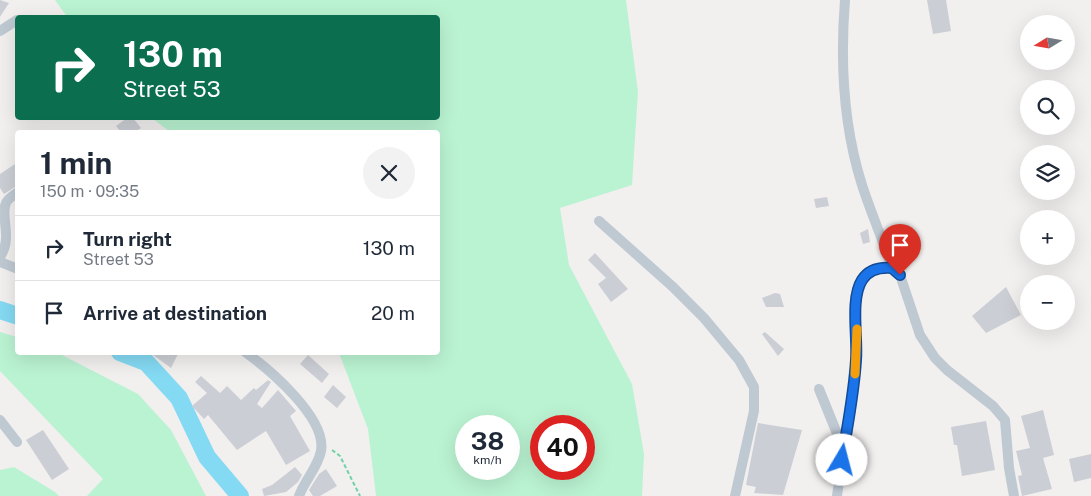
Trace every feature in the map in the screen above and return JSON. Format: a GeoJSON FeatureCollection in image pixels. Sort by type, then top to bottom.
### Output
{"type":"FeatureCollection","features":[{"type":"Feature","properties":{"kind":"street"},"geometry":{"type":"LineString","coordinates":[[845,0],[841,61],[847,116],[862,185],[892,268],[900,275],[920,335],[935,358],[947,370],[993,406],[1005,420],[1008,463],[1014,496]]}},
{"type":"Feature","properties":{"kind":"street"},"geometry":{"type":"LineString","coordinates":[[0,31],[15,21]]}},
{"type":"Feature","properties":{"kind":"street"},"geometry":{"type":"LineString","coordinates":[[0,257],[6,236],[4,206],[7,200],[15,194]]}},
{"type":"Feature","properties":{"kind":"street"},"geometry":{"type":"LineString","coordinates":[[599,221],[673,287],[704,318],[739,360],[754,387],[754,411],[735,496]]}},
{"type":"Feature","properties":{"kind":"street"},"geometry":{"type":"LineString","coordinates":[[0,262],[15,268]]}},
{"type":"Feature","properties":{"kind":"street"},"geometry":{"type":"LineString","coordinates":[[837,496],[856,360],[856,310],[859,286],[869,272],[875,268],[892,268]]}},
{"type":"Feature","properties":{"kind":"street"},"geometry":{"type":"LineString","coordinates":[[249,355],[272,374],[303,406],[314,422],[321,447],[315,468],[304,484],[299,496]]}},
{"type":"Feature","properties":{"kind":"street"},"geometry":{"type":"LineString","coordinates":[[819,389],[836,431],[845,443]]}},
{"type":"Feature","properties":{"kind":"street"},"geometry":{"type":"LineString","coordinates":[[0,420],[17,442]]}},
{"type":"Feature","properties":{"kind":"path"},"geometry":{"type":"LineString","coordinates":[[321,447],[340,456],[360,496]]}},
{"type":"Feature","properties":{"kind":"green space"},"geometry":{"type":"Polygon","coordinates":[[[55,0],[626,0],[638,92],[632,185],[560,208],[569,265],[632,384],[644,454],[642,496],[376,496],[368,429],[340,355],[440,355],[440,130],[167,130],[155,120],[440,120],[440,15],[66,15],[55,0]]]}},
{"type":"Feature","properties":{"kind":"green space"},"geometry":{"type":"Polygon","coordinates":[[[0,332],[15,336],[15,355],[62,355],[138,394],[171,430],[206,496],[87,496],[103,479],[0,371],[0,332]]]}},
{"type":"Feature","properties":{"kind":"green space"},"geometry":{"type":"Polygon","coordinates":[[[14,467],[59,496],[0,496],[0,470],[14,467]]]}},
{"type":"Feature","properties":{"kind":"building"},"geometry":{"type":"Polygon","coordinates":[[[0,0],[9,3],[0,17],[0,0]]]}},
{"type":"Feature","properties":{"kind":"building"},"geometry":{"type":"Polygon","coordinates":[[[927,0],[946,0],[951,31],[933,34],[927,0]]]}},
{"type":"Feature","properties":{"kind":"building"},"geometry":{"type":"Polygon","coordinates":[[[124,120],[135,120],[141,128],[138,130],[119,130],[116,126],[124,120]]]}},
{"type":"Feature","properties":{"kind":"building"},"geometry":{"type":"Polygon","coordinates":[[[15,164],[15,187],[4,194],[0,188],[0,174],[15,164]]]}},
{"type":"Feature","properties":{"kind":"building"},"geometry":{"type":"Polygon","coordinates":[[[827,197],[829,206],[816,208],[814,199],[827,197]]]}},
{"type":"Feature","properties":{"kind":"building"},"geometry":{"type":"Polygon","coordinates":[[[868,229],[870,242],[863,244],[860,233],[868,229]]]}},
{"type":"Feature","properties":{"kind":"building"},"geometry":{"type":"Polygon","coordinates":[[[595,253],[628,289],[611,302],[598,284],[606,278],[588,260],[595,253]]]}},
{"type":"Feature","properties":{"kind":"building"},"geometry":{"type":"Polygon","coordinates":[[[1006,287],[1020,313],[1020,316],[986,333],[972,316],[1006,287]]]}},
{"type":"Feature","properties":{"kind":"building"},"geometry":{"type":"Polygon","coordinates":[[[775,293],[780,294],[784,307],[766,307],[762,298],[775,293]]]}},
{"type":"Feature","properties":{"kind":"building"},"geometry":{"type":"Polygon","coordinates":[[[765,332],[784,349],[778,356],[762,334],[765,332]]]}},
{"type":"Feature","properties":{"kind":"building"},"geometry":{"type":"Polygon","coordinates":[[[153,355],[178,355],[171,368],[153,355]]]}},
{"type":"Feature","properties":{"kind":"building"},"geometry":{"type":"Polygon","coordinates":[[[308,355],[329,374],[322,383],[300,364],[308,355]]]}},
{"type":"Feature","properties":{"kind":"building"},"geometry":{"type":"Polygon","coordinates":[[[201,376],[220,393],[227,386],[241,400],[254,388],[256,390],[268,380],[271,382],[257,404],[262,408],[278,390],[296,411],[290,416],[310,451],[286,465],[266,431],[237,450],[208,415],[204,419],[192,406],[207,393],[195,382],[201,376]]]}},
{"type":"Feature","properties":{"kind":"building"},"geometry":{"type":"Polygon","coordinates":[[[333,385],[346,397],[337,408],[324,397],[333,385]]]}},
{"type":"Feature","properties":{"kind":"building"},"geometry":{"type":"Polygon","coordinates":[[[1043,410],[1054,455],[1043,458],[1052,489],[1022,496],[1018,476],[1022,475],[1016,451],[1030,448],[1021,416],[1043,410]]]}},
{"type":"Feature","properties":{"kind":"building"},"geometry":{"type":"Polygon","coordinates":[[[986,421],[995,470],[962,476],[957,445],[954,445],[951,427],[986,421]]]}},
{"type":"Feature","properties":{"kind":"building"},"geometry":{"type":"Polygon","coordinates":[[[758,423],[802,430],[783,495],[754,493],[756,487],[746,485],[758,423]]]}},
{"type":"Feature","properties":{"kind":"building"},"geometry":{"type":"Polygon","coordinates":[[[43,430],[69,469],[52,480],[26,440],[43,430]]]}},
{"type":"Feature","properties":{"kind":"building"},"geometry":{"type":"Polygon","coordinates":[[[1091,454],[1091,478],[1074,482],[1069,459],[1091,454]]]}},
{"type":"Feature","properties":{"kind":"building"},"geometry":{"type":"Polygon","coordinates":[[[295,467],[302,475],[298,482],[286,492],[264,496],[262,489],[272,485],[295,467]]]}},
{"type":"Feature","properties":{"kind":"building"},"geometry":{"type":"Polygon","coordinates":[[[326,469],[337,486],[320,496],[313,496],[309,490],[319,474],[326,469]]]}},
{"type":"Feature","properties":{"kind":"waterway"},"geometry":{"type":"LineString","coordinates":[[0,310],[15,315]]}},
{"type":"Feature","properties":{"kind":"waterway"},"geometry":{"type":"LineString","coordinates":[[128,355],[146,362],[179,398],[207,457],[240,496]]}},
{"type":"Feature","properties":{"kind":"slow traffic"},"geometry":{"type":"LineString","coordinates":[[855,374],[857,329]]}},
{"type":"Feature","properties":{"kind":"route"},"geometry":{"type":"LineString","coordinates":[[842,460],[854,386],[857,342],[856,310],[859,286],[863,278],[875,268],[892,268],[900,275]]}}]}
